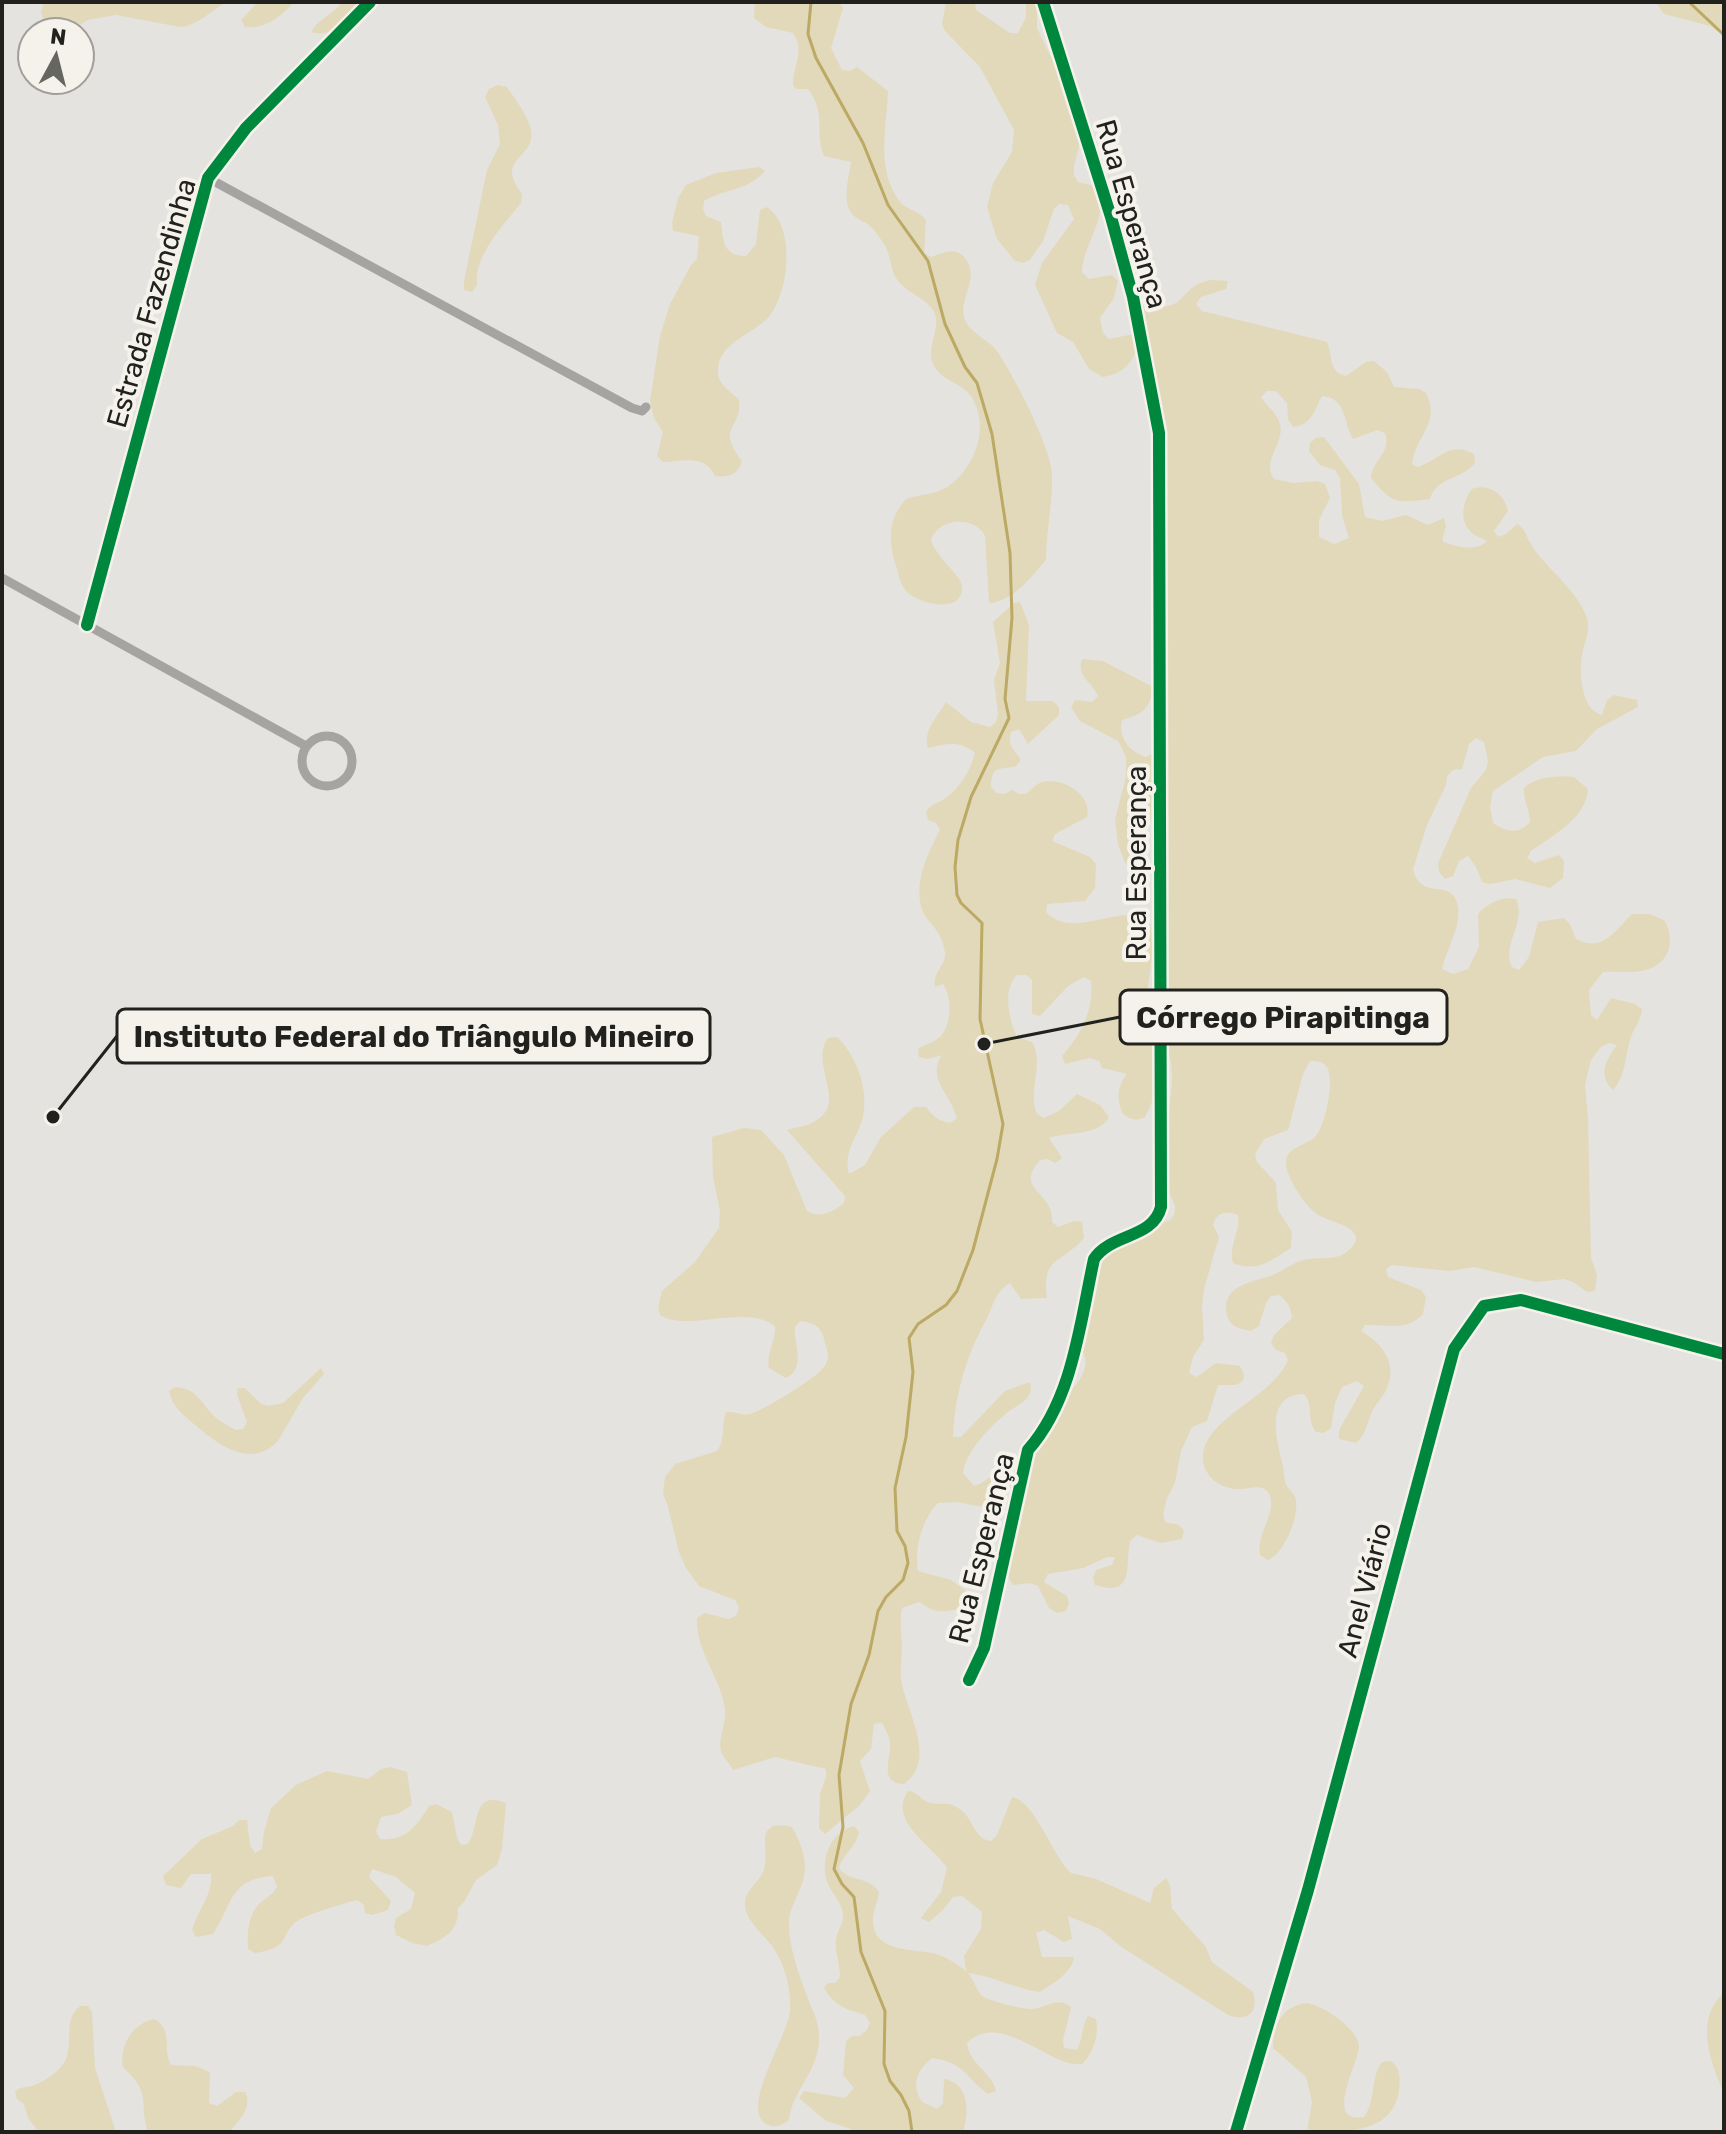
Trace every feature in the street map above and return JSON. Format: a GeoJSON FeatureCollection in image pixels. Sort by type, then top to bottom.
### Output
{"type":"FeatureCollection","features":[{"type":"Feature","properties":{"kind":"street","name":"Estrada Fazendinha"},"geometry":{"type":"LineString","coordinates":[[87,625],[208,178],[246,128],[370,2]]}},
{"type":"Feature","properties":{"kind":"street","name":"Rua Esperança"},"geometry":{"type":"LineString","coordinates":[[969,1680],[984,1648],[1028,1450],[1065,1385],[1094,1259],[1100,1250],[1151,1226],[1161,1207],[1159,433],[1126,271],[1043,2]]}},
{"type":"Feature","properties":{"kind":"street"},"geometry":{"type":"LineString","coordinates":[[208,178],[632,408],[642,411],[646,407]]}},
{"type":"Feature","properties":{"kind":"street"},"geometry":{"type":"LineString","coordinates":[[2,578],[306,746]]}},
{"type":"Feature","properties":{"kind":"street"},"geometry":{"type":"LineString","coordinates":[[324,736],[344,742],[352,761],[343,780],[334,785],[317,784],[308,777],[302,757],[306,746],[324,736]]}},
{"type":"Feature","properties":{"kind":"street","name":"Anel Viário"},"geometry":{"type":"LineString","coordinates":[[1236,2132],[1308,1890],[1454,1349],[1484,1306],[1521,1300],[1724,1354]]}},
{"type":"Feature","properties":{"kind":"shaded area"},"geometry":{"type":"Polygon","coordinates":[[[44,2],[227,2],[199,21],[180,27],[116,15],[96,19],[96,16],[42,16],[44,2]]]}},
{"type":"Feature","properties":{"kind":"shaded area"},"geometry":{"type":"Polygon","coordinates":[[[258,2],[294,2],[272,21],[245,27],[241,20],[258,2]]]}},
{"type":"Feature","properties":{"kind":"shaded area"},"geometry":{"type":"Polygon","coordinates":[[[342,2],[364,2],[334,30],[311,32],[318,23],[342,2]]]}},
{"type":"Feature","properties":{"kind":"shaded area"},"geometry":{"type":"Polygon","coordinates":[[[755,2],[839,2],[843,8],[831,48],[842,70],[850,71],[857,67],[888,91],[884,148],[887,176],[892,189],[903,205],[926,220],[924,253],[931,257],[957,252],[969,266],[970,282],[963,314],[966,322],[997,351],[1012,376],[1045,447],[1052,474],[1046,560],[1021,588],[1006,598],[989,603],[985,536],[980,529],[965,522],[940,528],[931,541],[961,582],[961,595],[956,601],[949,604],[930,603],[907,592],[902,584],[891,541],[895,515],[906,499],[942,490],[966,469],[980,432],[976,406],[966,390],[941,374],[933,364],[931,351],[936,316],[933,310],[900,283],[881,239],[849,210],[847,189],[851,162],[824,156],[814,98],[808,89],[793,86],[797,40],[793,33],[766,27],[754,18],[755,2]]]}},
{"type":"Feature","properties":{"kind":"shaded area"},"geometry":{"type":"Polygon","coordinates":[[[946,2],[975,2],[976,10],[1010,33],[1018,33],[1026,17],[1026,2],[1037,2],[1037,28],[1070,96],[1081,138],[1074,175],[1078,182],[1095,186],[1100,196],[1099,218],[1082,272],[1089,279],[1112,275],[1118,281],[1114,298],[1100,318],[1103,333],[1109,339],[1134,334],[1139,340],[1131,360],[1117,373],[1103,377],[1089,369],[1073,342],[1057,333],[1035,285],[1042,263],[1074,219],[1068,205],[1059,204],[1054,209],[1043,241],[1030,260],[1023,263],[1015,261],[997,239],[987,207],[993,183],[1012,152],[1014,130],[980,67],[945,31],[942,24],[946,2]]]}},
{"type":"Feature","properties":{"kind":"shaded area"},"geometry":{"type":"Polygon","coordinates":[[[1656,2],[1724,2],[1724,36],[1710,26],[1664,14],[1656,2]]]}},
{"type":"Feature","properties":{"kind":"shaded area"},"geometry":{"type":"Polygon","coordinates":[[[498,85],[507,87],[520,106],[530,126],[531,137],[512,172],[522,194],[521,203],[485,252],[477,274],[477,285],[472,292],[464,290],[464,281],[487,170],[500,144],[498,125],[485,97],[489,89],[498,85]]]}},
{"type":"Feature","properties":{"kind":"shaded area"},"geometry":{"type":"Polygon","coordinates":[[[759,167],[765,171],[751,182],[704,201],[706,216],[721,222],[726,246],[733,253],[746,256],[756,244],[760,210],[767,207],[776,216],[786,243],[785,275],[777,304],[763,322],[730,346],[719,361],[720,381],[739,400],[739,413],[730,438],[742,462],[732,475],[715,476],[699,461],[663,462],[657,456],[663,432],[654,418],[650,401],[660,336],[670,304],[697,259],[699,236],[673,231],[672,223],[678,198],[686,185],[716,173],[759,167]]]}},
{"type":"Feature","properties":{"kind":"shaded area"},"geometry":{"type":"Polygon","coordinates":[[[1211,280],[1228,281],[1226,289],[1201,297],[1196,304],[1202,311],[1327,342],[1334,367],[1340,374],[1346,376],[1366,362],[1374,361],[1387,372],[1394,387],[1419,389],[1426,393],[1431,413],[1412,464],[1418,467],[1451,450],[1466,450],[1474,454],[1475,463],[1438,486],[1430,499],[1396,500],[1371,478],[1386,446],[1385,433],[1377,430],[1353,439],[1340,406],[1336,401],[1322,396],[1308,420],[1293,427],[1288,419],[1287,403],[1276,391],[1267,391],[1261,397],[1277,417],[1281,432],[1270,465],[1274,479],[1293,483],[1317,481],[1325,484],[1330,498],[1319,520],[1319,537],[1334,544],[1349,538],[1342,515],[1340,478],[1335,470],[1320,465],[1309,451],[1310,443],[1316,438],[1324,437],[1359,484],[1365,517],[1382,521],[1406,515],[1428,525],[1444,518],[1446,526],[1442,541],[1453,545],[1471,547],[1487,541],[1467,526],[1464,510],[1472,489],[1495,491],[1508,511],[1494,531],[1498,537],[1517,524],[1520,526],[1537,553],[1576,598],[1587,618],[1588,632],[1581,671],[1583,690],[1590,706],[1602,715],[1607,700],[1614,695],[1637,700],[1638,707],[1597,729],[1576,751],[1543,757],[1493,791],[1490,807],[1493,823],[1512,831],[1530,822],[1524,792],[1529,784],[1548,778],[1574,777],[1588,789],[1586,800],[1575,818],[1531,851],[1527,858],[1535,863],[1559,855],[1564,861],[1563,878],[1550,888],[1515,879],[1490,884],[1482,882],[1468,856],[1459,861],[1453,876],[1445,879],[1439,872],[1438,863],[1471,788],[1486,770],[1488,761],[1484,742],[1476,738],[1469,744],[1462,769],[1453,770],[1447,776],[1413,869],[1422,884],[1447,891],[1456,900],[1457,926],[1442,969],[1453,974],[1468,969],[1479,947],[1478,914],[1491,904],[1506,899],[1516,899],[1519,908],[1509,958],[1512,967],[1519,970],[1529,957],[1538,922],[1564,918],[1576,939],[1593,943],[1601,942],[1614,933],[1632,914],[1649,914],[1664,920],[1670,942],[1666,955],[1656,966],[1638,971],[1603,972],[1589,990],[1591,1015],[1597,1020],[1611,998],[1642,1009],[1630,1040],[1623,1072],[1613,1090],[1604,1073],[1617,1045],[1609,1043],[1601,1047],[1591,1060],[1585,1085],[1591,1258],[1597,1275],[1595,1291],[1587,1292],[1564,1279],[1536,1282],[1474,1267],[1450,1271],[1392,1265],[1386,1269],[1388,1277],[1421,1290],[1426,1297],[1423,1314],[1403,1325],[1365,1325],[1361,1331],[1386,1354],[1390,1379],[1356,1443],[1339,1439],[1339,1430],[1364,1386],[1357,1381],[1342,1387],[1335,1403],[1331,1428],[1324,1433],[1316,1432],[1313,1427],[1309,1402],[1304,1394],[1291,1396],[1283,1402],[1278,1411],[1276,1433],[1285,1482],[1295,1497],[1296,1507],[1285,1543],[1268,1560],[1260,1555],[1260,1547],[1271,1503],[1268,1491],[1260,1487],[1230,1488],[1217,1483],[1205,1468],[1203,1454],[1207,1441],[1216,1429],[1269,1385],[1288,1360],[1285,1353],[1276,1350],[1271,1343],[1274,1335],[1292,1318],[1285,1300],[1279,1295],[1271,1296],[1259,1326],[1251,1331],[1230,1322],[1226,1305],[1233,1291],[1299,1261],[1341,1255],[1355,1242],[1352,1230],[1322,1217],[1307,1205],[1287,1169],[1289,1153],[1316,1136],[1328,1101],[1329,1072],[1323,1063],[1310,1061],[1303,1074],[1288,1130],[1264,1139],[1255,1154],[1257,1162],[1276,1183],[1278,1210],[1292,1232],[1291,1248],[1264,1264],[1242,1266],[1233,1263],[1232,1257],[1238,1215],[1222,1213],[1213,1225],[1219,1237],[1204,1289],[1204,1340],[1193,1357],[1189,1373],[1197,1377],[1216,1363],[1240,1366],[1244,1374],[1243,1381],[1236,1385],[1218,1385],[1207,1421],[1192,1427],[1181,1451],[1175,1483],[1163,1514],[1165,1522],[1179,1525],[1184,1531],[1182,1539],[1161,1543],[1137,1535],[1130,1541],[1126,1577],[1117,1587],[1095,1585],[1093,1578],[1096,1570],[1112,1565],[1115,1557],[1107,1557],[1083,1568],[1048,1574],[1044,1582],[1067,1596],[1069,1603],[1066,1611],[1057,1613],[1049,1608],[1038,1586],[1030,1583],[1013,1585],[1004,1571],[1016,1530],[1026,1472],[1053,1413],[1083,1373],[1084,1356],[1079,1346],[1099,1254],[1169,1221],[1174,1215],[1175,1206],[1164,1181],[1163,1137],[1169,1114],[1172,1079],[1171,1062],[1163,1037],[1155,949],[1152,865],[1156,823],[1149,819],[1145,826],[1140,859],[1133,865],[1125,863],[1118,844],[1115,819],[1126,777],[1126,757],[1118,741],[1080,721],[1071,707],[1075,700],[1092,702],[1098,696],[1083,675],[1082,659],[1103,661],[1153,687],[1144,710],[1122,720],[1121,726],[1123,738],[1135,752],[1146,757],[1153,753],[1156,746],[1167,581],[1167,428],[1137,308],[1142,303],[1167,306],[1175,303],[1192,288],[1211,280]]]}},
{"type":"Feature","properties":{"kind":"shaded area"},"geometry":{"type":"Polygon","coordinates":[[[1020,602],[1029,625],[1026,701],[1053,701],[1059,707],[1059,715],[1028,744],[1019,729],[1011,732],[1011,744],[1021,760],[1016,766],[995,772],[991,787],[997,793],[1005,794],[1012,790],[1026,794],[1042,782],[1058,782],[1074,789],[1085,801],[1087,817],[1055,834],[1052,841],[1090,857],[1096,864],[1095,888],[1085,901],[1047,904],[1046,912],[1068,923],[1135,915],[1147,918],[1152,952],[1147,1010],[1159,1052],[1158,1081],[1145,1117],[1131,1119],[1123,1114],[1119,1093],[1127,1074],[1102,1068],[1099,1061],[1090,1058],[1065,1064],[1062,1056],[1085,1022],[1091,981],[1084,977],[1068,986],[1040,1016],[1032,1014],[1032,980],[1026,975],[1017,975],[1012,981],[1008,1005],[1014,1030],[1017,1037],[1032,1042],[1036,1050],[1034,1105],[1037,1114],[1044,1118],[1059,1111],[1077,1094],[1100,1105],[1109,1117],[1090,1131],[1049,1138],[1062,1158],[1055,1163],[1048,1159],[1040,1160],[1031,1178],[1048,1204],[1052,1222],[1058,1227],[1074,1221],[1082,1222],[1084,1238],[1050,1267],[1047,1298],[1021,1299],[1010,1283],[1001,1290],[973,1347],[959,1390],[953,1437],[961,1437],[1005,1391],[1030,1382],[1031,1389],[1025,1400],[1002,1417],[981,1439],[969,1456],[963,1473],[974,1486],[999,1471],[1009,1469],[1014,1475],[1013,1484],[1001,1505],[994,1509],[957,1502],[938,1503],[924,1526],[918,1544],[917,1562],[918,1571],[951,1580],[978,1600],[949,1611],[936,1611],[919,1602],[902,1608],[901,1679],[918,1737],[918,1763],[914,1774],[904,1784],[891,1779],[888,1774],[889,1737],[882,1723],[874,1724],[871,1749],[860,1761],[870,1791],[860,1805],[825,1834],[819,1828],[820,1794],[826,1769],[775,1757],[733,1770],[722,1754],[723,1698],[700,1641],[697,1618],[704,1613],[729,1619],[736,1616],[739,1608],[735,1600],[699,1586],[686,1568],[663,1494],[665,1477],[675,1464],[717,1451],[722,1442],[726,1412],[747,1414],[757,1411],[819,1372],[828,1358],[824,1338],[817,1327],[800,1321],[795,1327],[798,1362],[786,1378],[769,1368],[775,1326],[749,1317],[672,1320],[660,1315],[658,1307],[662,1291],[695,1262],[719,1228],[712,1137],[744,1128],[761,1130],[784,1155],[807,1211],[826,1213],[844,1203],[845,1196],[787,1130],[810,1124],[825,1112],[829,1092],[822,1059],[828,1038],[837,1037],[844,1045],[856,1064],[863,1086],[864,1109],[849,1153],[849,1174],[865,1165],[881,1137],[914,1107],[926,1107],[936,1118],[946,1122],[957,1118],[938,1079],[938,1063],[942,1055],[927,1059],[919,1057],[918,1049],[939,1038],[945,1031],[950,1010],[943,984],[935,987],[935,977],[945,958],[944,948],[922,910],[920,886],[925,862],[940,830],[936,823],[928,820],[926,812],[958,786],[967,774],[975,753],[958,745],[928,748],[927,736],[946,702],[971,722],[990,727],[996,722],[994,680],[1000,663],[993,622],[1014,603],[1020,602]]]}},
{"type":"Feature","properties":{"kind":"shaded area"},"geometry":{"type":"Polygon","coordinates":[[[321,1368],[324,1374],[303,1398],[278,1441],[256,1453],[235,1451],[214,1440],[179,1410],[169,1391],[175,1387],[188,1390],[221,1421],[236,1430],[243,1429],[247,1422],[237,1395],[238,1388],[245,1388],[261,1404],[283,1403],[321,1368]]]}},
{"type":"Feature","properties":{"kind":"shaded area"},"geometry":{"type":"Polygon","coordinates":[[[390,1767],[407,1772],[412,1805],[397,1814],[381,1817],[376,1832],[380,1839],[404,1835],[415,1826],[429,1806],[436,1804],[452,1812],[461,1845],[468,1844],[482,1805],[495,1800],[506,1803],[502,1849],[497,1865],[476,1880],[458,1908],[454,1928],[450,1932],[427,1946],[396,1935],[396,1918],[411,1909],[415,1893],[396,1877],[372,1869],[369,1877],[391,1901],[388,1910],[372,1915],[365,1913],[364,1905],[357,1900],[323,1910],[292,1925],[281,1944],[255,1953],[248,1949],[250,1920],[258,1905],[277,1887],[273,1876],[248,1882],[240,1888],[213,1934],[196,1937],[192,1930],[207,1895],[211,1874],[191,1874],[181,1888],[166,1885],[163,1876],[202,1839],[233,1826],[239,1820],[247,1820],[250,1845],[255,1853],[262,1849],[271,1808],[296,1785],[327,1771],[368,1779],[381,1769],[390,1767]]]}},
{"type":"Feature","properties":{"kind":"shaded area"},"geometry":{"type":"Polygon","coordinates":[[[908,1791],[930,1803],[957,1807],[981,1837],[991,1841],[997,1835],[1012,1797],[1021,1801],[1071,1873],[1096,1879],[1150,1903],[1154,1888],[1166,1878],[1170,1885],[1172,1909],[1206,1947],[1212,1962],[1253,1992],[1253,2010],[1241,2017],[1228,2015],[1120,1946],[1100,1929],[1068,1916],[1072,1939],[1064,1942],[1044,1930],[1036,1933],[1042,1957],[1074,1957],[1066,1973],[1040,1992],[968,1973],[981,1995],[996,2002],[1029,2009],[1060,2002],[1071,2007],[1064,2048],[1077,2050],[1088,2016],[1096,2019],[1095,2043],[1082,2064],[1056,2058],[1010,2036],[980,2034],[967,2043],[972,2057],[990,2078],[996,2091],[988,2094],[958,2067],[932,2058],[917,2078],[917,2090],[922,2102],[937,2109],[943,2103],[944,2079],[959,2086],[966,2100],[963,2132],[853,2132],[826,2121],[799,2098],[804,2091],[845,2098],[854,2088],[843,2075],[846,2041],[866,2031],[870,2023],[865,2015],[836,2002],[824,1987],[835,1983],[840,1977],[836,1940],[843,1912],[826,1879],[825,1869],[832,1842],[845,1829],[854,1826],[859,1832],[839,1868],[870,1883],[879,1892],[873,1923],[880,1939],[888,1944],[937,1954],[966,1971],[964,1956],[981,1929],[982,1912],[962,1896],[953,1897],[929,1922],[921,1918],[941,1892],[947,1868],[907,1823],[903,1802],[908,1791]]]}},
{"type":"Feature","properties":{"kind":"shaded area"},"geometry":{"type":"Polygon","coordinates":[[[773,1826],[792,1827],[804,1856],[804,1878],[789,1927],[797,1969],[817,2022],[819,2040],[814,2062],[795,2100],[789,2120],[772,2126],[759,2116],[758,2103],[761,2087],[788,2021],[789,1993],[780,1960],[752,1923],[746,1912],[745,1900],[764,1869],[766,1832],[773,1826]]]}},
{"type":"Feature","properties":{"kind":"shaded area"},"geometry":{"type":"Polygon","coordinates":[[[1724,1993],[1724,2093],[1710,2054],[1707,2027],[1715,2003],[1724,1993]]]}},
{"type":"Feature","properties":{"kind":"shaded area"},"geometry":{"type":"Polygon","coordinates":[[[1308,2003],[1339,2019],[1357,2039],[1358,2053],[1344,2102],[1346,2111],[1352,2117],[1364,2117],[1368,2111],[1382,2062],[1391,2061],[1397,2067],[1400,2081],[1395,2104],[1378,2123],[1337,2132],[1307,2132],[1312,2102],[1306,2077],[1273,2048],[1281,2017],[1292,2008],[1308,2003]]]}},
{"type":"Feature","properties":{"kind":"shaded area"},"geometry":{"type":"Polygon","coordinates":[[[81,2006],[88,2006],[92,2012],[95,2068],[116,2132],[39,2132],[15,2092],[47,2079],[64,2063],[72,2016],[81,2006]]]}},
{"type":"Feature","properties":{"kind":"shaded area"},"geometry":{"type":"Polygon","coordinates":[[[154,2019],[164,2028],[171,2065],[195,2066],[210,2072],[209,2103],[217,2106],[236,2092],[245,2092],[246,2108],[229,2132],[148,2132],[141,2091],[123,2067],[122,2059],[125,2044],[133,2031],[154,2019]]]}},
{"type":"Feature","properties":{"kind":"waterway"},"geometry":{"type":"LineString","coordinates":[[811,2],[808,34],[816,58],[863,143],[888,205],[928,261],[945,324],[965,367],[977,383],[992,434],[1010,553],[1012,618],[1005,699],[1009,718],[971,797],[958,840],[955,867],[957,895],[982,923],[980,1019],[1003,1124],[973,1250],[957,1291],[946,1305],[918,1324],[909,1338],[913,1372],[906,1437],[895,1488],[897,1531],[905,1546],[908,1563],[903,1580],[886,1597],[878,1611],[869,1655],[851,1704],[839,1775],[843,1827],[834,1869],[854,1897],[861,1952],[885,2011],[884,2064],[890,2081],[909,2111],[912,2132]]}},
{"type":"Feature","properties":{"kind":"waterway"},"geometry":{"type":"LineString","coordinates":[[1689,2],[1724,35]]}},
{"type":"Feature","properties":{"kind":"cycle path"},"geometry":{"type":"LineString","coordinates":[[87,625],[208,178],[246,128],[370,2]]}},
{"type":"Feature","properties":{"kind":"cycle path"},"geometry":{"type":"LineString","coordinates":[[969,1680],[984,1648],[1028,1450],[1043,1430],[1065,1384],[1094,1259],[1111,1244],[1150,1225],[1161,1207],[1159,433],[1133,297],[1043,2]]}},
{"type":"Feature","properties":{"kind":"cycle path"},"geometry":{"type":"LineString","coordinates":[[1236,2132],[1308,1890],[1454,1349],[1484,1306],[1521,1300],[1724,1354]]}},
{"type":"Feature","properties":{"kind":"place","name":"Córrego Pirapitinga"},"geometry":{"type":"Point","coordinates":[984,1044]}},
{"type":"Feature","properties":{"kind":"place","name":"Instituto Federal do Triângulo Mineiro"},"geometry":{"type":"Point","coordinates":[53,1117]}}]}
